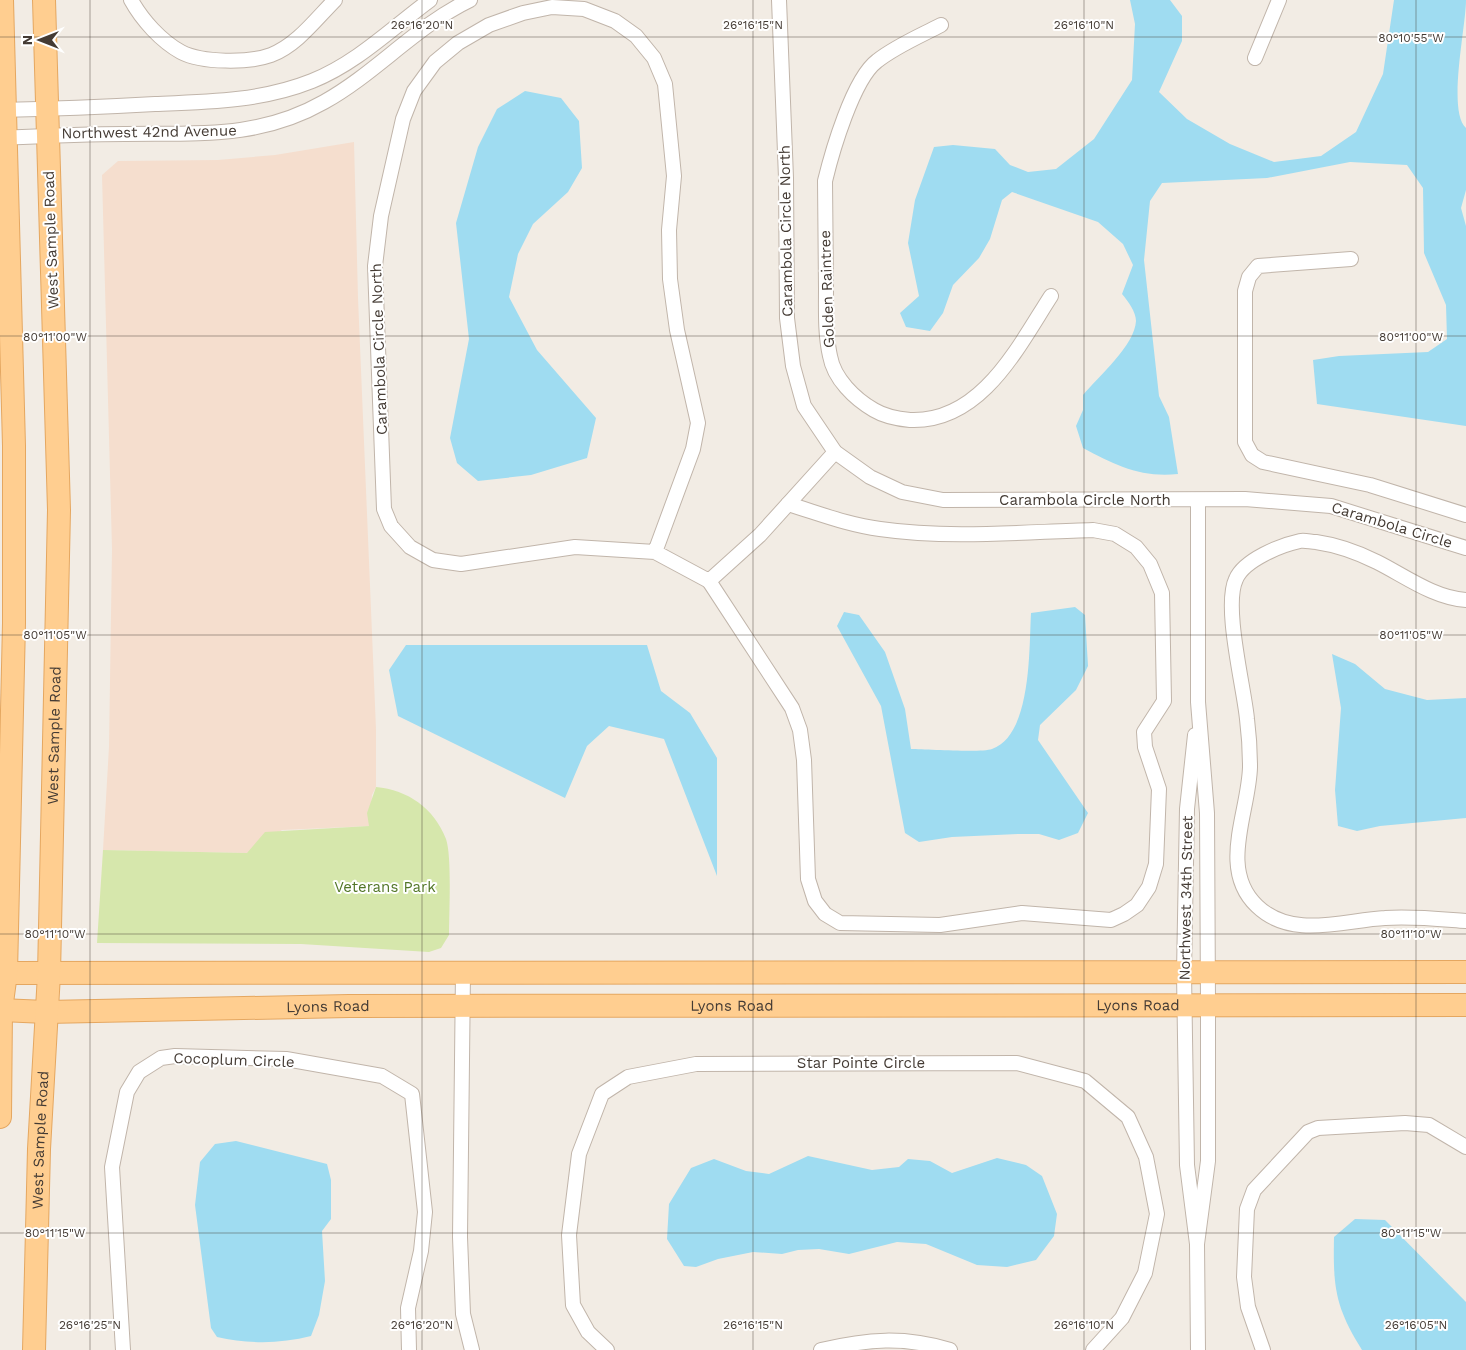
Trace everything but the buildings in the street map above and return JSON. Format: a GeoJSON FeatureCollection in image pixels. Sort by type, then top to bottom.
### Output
{"type":"FeatureCollection","features":[{"type":"Feature","properties":{"kind":"main road"},"geometry":{"type":"LineString","coordinates":[[0,1117],[1,1010],[14,623],[14,446],[3,138],[2,0]]}},
{"type":"Feature","properties":{"kind":"main road","name":"West Sample Road"},"geometry":{"type":"LineString","coordinates":[[34,1350],[39,1149],[49,974],[59,510],[44,0]]}},
{"type":"Feature","properties":{"kind":"main road"},"geometry":{"type":"LineString","coordinates":[[3,973],[1466,972]]}},
{"type":"Feature","properties":{"kind":"main road","name":"Lyons Road"},"geometry":{"type":"LineString","coordinates":[[1,1010],[46,1012],[463,1006],[1466,1005]]}},
{"type":"Feature","properties":{"kind":"street"},"geometry":{"type":"LineString","coordinates":[[131,0],[155,32],[182,52],[209,59],[241,61],[271,55],[293,42],[334,0]]}},
{"type":"Feature","properties":{"kind":"street","name":"Northwest 42nd Avenue"},"geometry":{"type":"LineString","coordinates":[[3,110],[46,110],[226,101],[268,95],[312,81],[349,62],[430,0]]}},
{"type":"Feature","properties":{"kind":"street","name":"Northwest 42nd Avenue"},"geometry":{"type":"LineString","coordinates":[[3,138],[48,135],[226,133],[277,124],[323,103],[357,82],[428,25],[470,0]]}},
{"type":"Feature","properties":{"kind":"street","name":"Carambola Circle North"},"geometry":{"type":"LineString","coordinates":[[778,0],[786,178],[787,318],[793,366],[804,406],[835,452],[870,477],[902,492],[943,500],[1198,500]]}},
{"type":"Feature","properties":{"kind":"street"},"geometry":{"type":"LineString","coordinates":[[1256,58],[1279,0]]}},
{"type":"Feature","properties":{"kind":"street","name":"Carambola Circle North"},"geometry":{"type":"LineString","coordinates":[[655,552],[693,449],[698,423],[677,330],[670,279],[669,230],[674,176],[666,84],[654,58],[636,36],[615,21],[584,9],[552,8],[523,13],[489,25],[458,43],[435,62],[414,90],[403,119],[381,216],[375,266],[384,509],[391,526],[410,547],[433,560],[461,564],[575,547],[655,552],[709,581]]}},
{"type":"Feature","properties":{"kind":"street","name":"Golden Raintree"},"geometry":{"type":"LineString","coordinates":[[941,25],[876,62],[864,76],[847,114],[830,161],[825,190],[826,312],[830,357],[841,380],[858,401],[878,412],[902,419],[928,420],[949,414],[989,385],[1005,365],[1051,296]]}},
{"type":"Feature","properties":{"kind":"street"},"geometry":{"type":"LineString","coordinates":[[1351,259],[1258,266],[1249,278],[1245,291],[1245,442],[1252,455],[1263,462],[1370,485],[1466,515]]}},
{"type":"Feature","properties":{"kind":"street"},"geometry":{"type":"LineString","coordinates":[[788,504],[841,521],[879,529],[927,534],[1092,530],[1115,534],[1136,547],[1150,564],[1162,593],[1164,701],[1144,732],[1145,747],[1159,789],[1156,864],[1149,887],[1137,905],[1111,920],[1022,913],[940,925],[840,922],[825,914],[815,901],[808,879],[804,760],[800,730],[792,708],[709,581],[760,535],[788,504],[835,452]]}},
{"type":"Feature","properties":{"kind":"street","name":"Carambola Circle"},"geometry":{"type":"LineString","coordinates":[[1198,500],[1245,499],[1331,506],[1466,548]]}},
{"type":"Feature","properties":{"kind":"street","name":"Northwest 34th Street"},"geometry":{"type":"LineString","coordinates":[[1197,1244],[1208,1161],[1207,813],[1198,702],[1198,500]]}},
{"type":"Feature","properties":{"kind":"street"},"geometry":{"type":"LineString","coordinates":[[1466,600],[1458,600],[1423,587],[1376,561],[1330,544],[1301,540],[1267,553],[1244,566],[1235,580],[1233,598],[1237,662],[1247,718],[1249,744],[1250,769],[1237,852],[1238,876],[1246,894],[1258,908],[1296,925],[1322,926],[1385,918],[1430,918],[1466,921]]}},
{"type":"Feature","properties":{"kind":"street","name":"Northwest 34th Street"},"geometry":{"type":"LineString","coordinates":[[1198,702],[1187,809],[1184,973],[1186,1165],[1197,1244],[1198,1350]]}},
{"type":"Feature","properties":{"kind":"street"},"geometry":{"type":"LineString","coordinates":[[463,972],[460,1237],[463,1314],[472,1350]]}},
{"type":"Feature","properties":{"kind":"street","name":"Cocoplum Circle"},"geometry":{"type":"LineString","coordinates":[[123,1350],[112,1167],[127,1092],[139,1072],[161,1058],[175,1056],[286,1059],[382,1076],[412,1094],[425,1212],[421,1251],[408,1308],[409,1350]]}},
{"type":"Feature","properties":{"kind":"street","name":"Star Pointe Circle"},"geometry":{"type":"LineString","coordinates":[[607,1350],[588,1332],[573,1305],[569,1235],[579,1154],[602,1094],[628,1077],[696,1064],[1017,1063],[1085,1081],[1128,1117],[1146,1157],[1157,1214],[1146,1273],[1122,1318],[1093,1350]]}},
{"type":"Feature","properties":{"kind":"street"},"geometry":{"type":"LineString","coordinates":[[1261,1350],[1248,1307],[1244,1277],[1247,1210],[1254,1190],[1308,1132],[1318,1128],[1405,1123],[1429,1125],[1466,1147]]}},
{"type":"Feature","properties":{"kind":"street"},"geometry":{"type":"LineString","coordinates":[[821,1350],[857,1341],[907,1340],[923,1342],[950,1350]]}},
{"type":"Feature","properties":{"kind":"shaded area"},"geometry":{"type":"Polygon","coordinates":[[[354,142],[358,298],[376,729],[376,787],[372,795],[370,826],[282,830],[247,853],[103,850],[109,747],[112,549],[102,175],[118,161],[218,160],[275,155],[354,142]]]}},
{"type":"Feature","properties":{"kind":"green space","name":"Veterans Park"},"geometry":{"type":"Polygon","coordinates":[[[376,787],[399,792],[418,802],[434,818],[446,839],[450,871],[449,935],[441,948],[429,952],[301,944],[97,943],[103,850],[247,853],[265,832],[369,826],[367,813],[376,787]]]}},
{"type":"Feature","properties":{"kind":"water"},"geometry":{"type":"Polygon","coordinates":[[[1130,0],[1170,0],[1182,16],[1182,41],[1159,92],[1187,119],[1230,144],[1274,162],[1321,156],[1356,132],[1383,74],[1394,0],[1466,0],[1459,68],[1458,105],[1461,119],[1466,128],[1466,190],[1461,208],[1466,226],[1466,426],[1317,404],[1313,360],[1339,356],[1428,352],[1447,339],[1446,305],[1424,253],[1423,188],[1407,165],[1350,162],[1267,178],[1162,183],[1150,201],[1144,260],[1159,396],[1169,417],[1178,474],[1165,475],[1140,472],[1106,460],[1083,448],[1076,426],[1083,410],[1083,395],[1123,350],[1134,330],[1136,321],[1133,310],[1122,294],[1133,265],[1123,244],[1098,222],[1012,192],[1002,200],[990,239],[979,258],[953,285],[943,313],[930,331],[906,327],[900,313],[919,296],[908,243],[915,200],[934,147],[953,145],[995,149],[1010,165],[1028,172],[1056,169],[1094,139],[1132,80],[1135,24],[1130,0]]]}},
{"type":"Feature","properties":{"kind":"water"},"geometry":{"type":"Polygon","coordinates":[[[525,91],[561,98],[579,121],[582,168],[568,192],[533,224],[518,254],[509,297],[537,350],[596,418],[587,458],[531,475],[478,481],[457,463],[450,438],[469,339],[456,223],[478,147],[497,109],[525,91]]]}},
{"type":"Feature","properties":{"kind":"water"},"geometry":{"type":"Polygon","coordinates":[[[1075,607],[1085,615],[1088,666],[1076,690],[1040,725],[1038,740],[1088,813],[1078,833],[1059,840],[1039,834],[1018,834],[952,837],[919,842],[905,833],[881,706],[837,626],[844,612],[859,615],[885,652],[905,709],[911,749],[977,751],[992,749],[1005,741],[1015,727],[1026,689],[1031,613],[1075,607]]]}},
{"type":"Feature","properties":{"kind":"water"},"geometry":{"type":"Polygon","coordinates":[[[406,645],[647,645],[661,691],[690,713],[717,758],[717,876],[664,739],[609,726],[587,746],[565,798],[398,716],[389,670],[406,645]]]}},
{"type":"Feature","properties":{"kind":"water"},"geometry":{"type":"Polygon","coordinates":[[[1332,654],[1355,664],[1385,689],[1427,700],[1466,698],[1466,818],[1380,826],[1357,831],[1338,826],[1335,790],[1341,708],[1332,654]]]}},
{"type":"Feature","properties":{"kind":"water"},"geometry":{"type":"Polygon","coordinates":[[[236,1141],[327,1164],[331,1180],[331,1219],[322,1231],[325,1281],[319,1315],[311,1336],[288,1341],[252,1342],[217,1337],[211,1328],[195,1205],[200,1162],[215,1144],[236,1141]]]}},
{"type":"Feature","properties":{"kind":"water"},"geometry":{"type":"Polygon","coordinates":[[[808,1156],[872,1170],[899,1167],[908,1159],[930,1161],[952,1173],[997,1158],[1026,1165],[1042,1176],[1057,1214],[1054,1236],[1036,1260],[1007,1267],[977,1265],[926,1244],[897,1242],[849,1254],[819,1249],[798,1250],[782,1254],[753,1252],[718,1259],[696,1267],[684,1266],[667,1239],[669,1204],[691,1168],[714,1159],[746,1171],[769,1174],[808,1156]]]}},
{"type":"Feature","properties":{"kind":"water"},"geometry":{"type":"Polygon","coordinates":[[[1355,1219],[1385,1220],[1466,1302],[1466,1350],[1362,1350],[1341,1309],[1334,1270],[1334,1237],[1355,1219]]]}}]}
